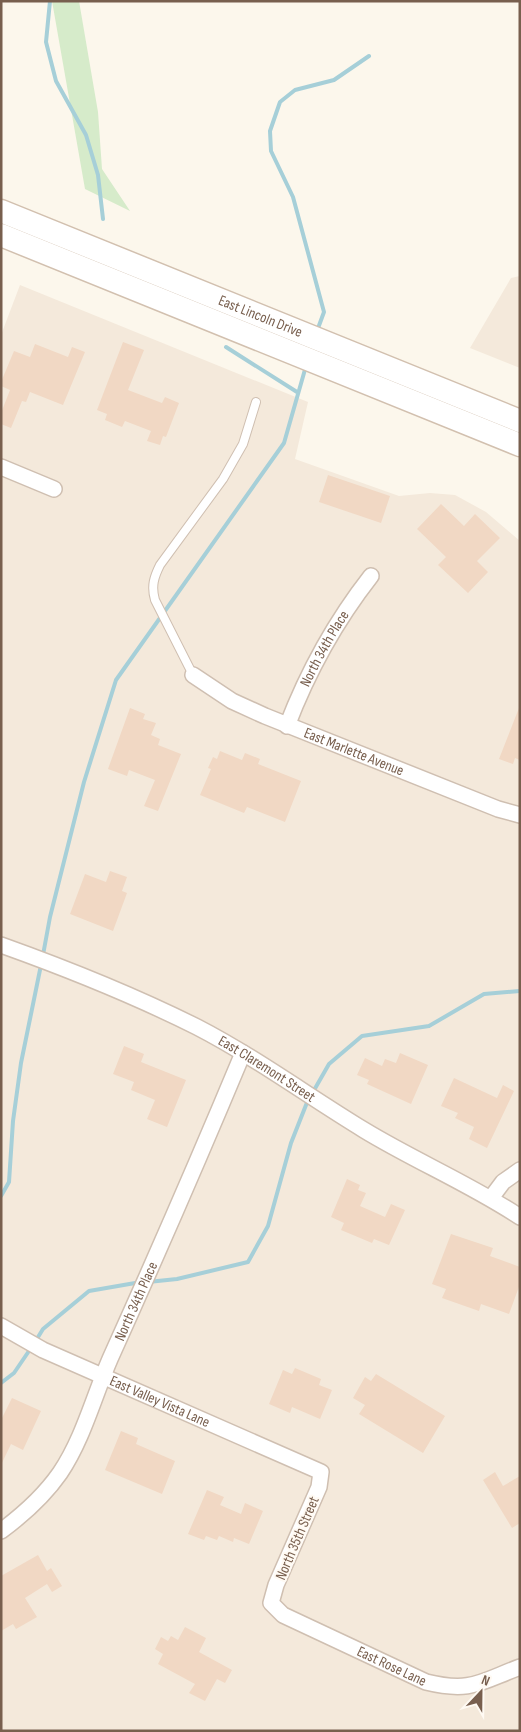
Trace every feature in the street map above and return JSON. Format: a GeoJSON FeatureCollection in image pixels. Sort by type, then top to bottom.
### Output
{"type":"FeatureCollection","features":[{"type":"Feature","properties":{"kind":"main road","name":"East Lincoln Drive"},"geometry":{"type":"LineString","coordinates":[[1,210],[285,338]]}},
{"type":"Feature","properties":{"kind":"main road","name":"East Lincoln Drive"},"geometry":{"type":"LineString","coordinates":[[1,235],[325,354],[520,421]]}},
{"type":"Feature","properties":{"kind":"main road","name":"East Lincoln Drive"},"geometry":{"type":"LineString","coordinates":[[325,354],[520,445]]}},
{"type":"Feature","properties":{"kind":"street"},"geometry":{"type":"LineString","coordinates":[[1,467],[54,489]]}},
{"type":"Feature","properties":{"kind":"street","name":"North 34th Place"},"geometry":{"type":"LineString","coordinates":[[287,726],[302,688],[323,645],[345,608],[371,576]]}},
{"type":"Feature","properties":{"kind":"street","name":"East Marlette Avenue"},"geometry":{"type":"LineString","coordinates":[[194,675],[232,701],[287,726],[498,809],[520,815]]}},
{"type":"Feature","properties":{"kind":"street","name":"East Claremont Street"},"geometry":{"type":"LineString","coordinates":[[1,945],[118,990],[198,1028],[243,1053],[366,1131],[491,1198],[520,1217]]}},
{"type":"Feature","properties":{"kind":"street","name":"North 34th Place"},"geometry":{"type":"LineString","coordinates":[[1,1531],[26,1512],[46,1492],[61,1471],[75,1445],[103,1375],[179,1207],[243,1053]]}},
{"type":"Feature","properties":{"kind":"street"},"geometry":{"type":"LineString","coordinates":[[491,1198],[503,1182],[520,1170]]}},
{"type":"Feature","properties":{"kind":"street","name":"East Valley Vista Lane"},"geometry":{"type":"LineString","coordinates":[[1,1326],[43,1350],[321,1472]]}},
{"type":"Feature","properties":{"kind":"street","name":"North 35th Street"},"geometry":{"type":"LineString","coordinates":[[271,1603],[276,1585],[319,1487],[321,1472]]}},
{"type":"Feature","properties":{"kind":"street","name":"East Rose Lane"},"geometry":{"type":"LineString","coordinates":[[271,1603],[283,1615],[426,1682],[446,1687],[467,1687],[484,1684],[520,1667]]}},
{"type":"Feature","properties":{"kind":"lane"},"geometry":{"type":"LineString","coordinates":[[194,675],[155,600],[152,590],[153,579],[160,565],[227,472],[243,444],[256,402]]}},
{"type":"Feature","properties":{"kind":"shaded area"},"geometry":{"type":"Polygon","coordinates":[[[520,276],[520,368],[470,348],[511,278],[520,276]]]}},
{"type":"Feature","properties":{"kind":"shaded area"},"geometry":{"type":"Polygon","coordinates":[[[20,285],[308,402],[295,459],[399,496],[430,493],[455,495],[486,512],[520,541],[520,1731],[1,1731],[1,335],[20,285]]]}},
{"type":"Feature","properties":{"kind":"green space"},"geometry":{"type":"Polygon","coordinates":[[[52,1],[79,1],[98,112],[102,169],[130,211],[85,189],[52,1]]]}},
{"type":"Feature","properties":{"kind":"building"},"geometry":{"type":"Polygon","coordinates":[[[123,342],[144,350],[128,390],[162,403],[165,397],[179,403],[166,437],[163,436],[160,445],[147,441],[151,431],[125,421],[122,427],[105,420],[107,414],[97,410],[123,342]]]}},
{"type":"Feature","properties":{"kind":"building"},"geometry":{"type":"Polygon","coordinates":[[[35,344],[68,357],[72,347],[85,352],[63,405],[30,392],[26,402],[22,401],[11,428],[1,424],[1,413],[10,390],[1,386],[1,382],[14,351],[30,357],[35,344]]]}},
{"type":"Feature","properties":{"kind":"building"},"geometry":{"type":"Polygon","coordinates":[[[328,475],[390,496],[381,523],[319,502],[328,475]]]}},
{"type":"Feature","properties":{"kind":"building"},"geometry":{"type":"Polygon","coordinates":[[[441,504],[464,526],[475,514],[500,538],[477,561],[488,572],[468,593],[438,565],[446,557],[417,529],[441,504]]]}},
{"type":"Feature","properties":{"kind":"building"},"geometry":{"type":"Polygon","coordinates":[[[130,708],[145,714],[143,719],[156,723],[151,735],[160,739],[158,745],[181,754],[158,811],[144,806],[155,780],[129,770],[127,776],[108,769],[130,708]]]}},
{"type":"Feature","properties":{"kind":"building"},"geometry":{"type":"Polygon","coordinates":[[[519,708],[520,760],[515,758],[513,764],[499,759],[519,708]]]}},
{"type":"Feature","properties":{"kind":"building"},"geometry":{"type":"Polygon","coordinates":[[[220,751],[242,760],[245,753],[260,759],[258,764],[301,781],[285,822],[247,807],[244,813],[200,795],[211,769],[208,768],[213,757],[217,759],[220,751]]]}},
{"type":"Feature","properties":{"kind":"building"},"geometry":{"type":"Polygon","coordinates":[[[110,871],[127,877],[122,891],[127,893],[113,931],[70,914],[85,874],[106,882],[110,871]]]}},
{"type":"Feature","properties":{"kind":"building"},"geometry":{"type":"Polygon","coordinates":[[[124,1046],[144,1054],[141,1062],[186,1080],[167,1127],[147,1119],[155,1100],[131,1090],[134,1082],[113,1074],[124,1046]]]}},
{"type":"Feature","properties":{"kind":"building"},"geometry":{"type":"Polygon","coordinates":[[[400,1053],[428,1065],[411,1104],[367,1084],[369,1080],[357,1075],[365,1058],[382,1066],[385,1059],[396,1063],[400,1053]]]}},
{"type":"Feature","properties":{"kind":"building"},"geometry":{"type":"Polygon","coordinates":[[[454,1078],[497,1098],[503,1085],[514,1091],[487,1148],[469,1139],[474,1127],[455,1118],[458,1113],[441,1106],[454,1078]]]}},
{"type":"Feature","properties":{"kind":"building"},"geometry":{"type":"Polygon","coordinates":[[[347,1179],[360,1185],[358,1190],[366,1193],[360,1206],[385,1217],[391,1204],[405,1210],[389,1245],[374,1239],[372,1243],[341,1230],[344,1223],[331,1217],[347,1179]]]}},
{"type":"Feature","properties":{"kind":"building"},"geometry":{"type":"Polygon","coordinates":[[[451,1234],[493,1248],[490,1256],[520,1267],[520,1284],[509,1314],[481,1304],[479,1311],[442,1298],[446,1289],[432,1284],[451,1234]]]}},
{"type":"Feature","properties":{"kind":"building"},"geometry":{"type":"Polygon","coordinates":[[[295,1368],[321,1379],[319,1385],[332,1390],[320,1419],[292,1407],[290,1413],[269,1404],[283,1370],[292,1374],[295,1368]]]}},
{"type":"Feature","properties":{"kind":"building"},"geometry":{"type":"Polygon","coordinates":[[[376,1374],[445,1416],[423,1453],[359,1414],[365,1405],[353,1398],[365,1377],[371,1381],[376,1374]]]}},
{"type":"Feature","properties":{"kind":"building"},"geometry":{"type":"Polygon","coordinates":[[[12,1398],[41,1411],[23,1450],[11,1444],[1,1465],[1,1420],[12,1398]]]}},
{"type":"Feature","properties":{"kind":"building"},"geometry":{"type":"Polygon","coordinates":[[[121,1431],[138,1438],[136,1444],[175,1461],[162,1494],[105,1470],[121,1431]]]}},
{"type":"Feature","properties":{"kind":"building"},"geometry":{"type":"Polygon","coordinates":[[[495,1472],[503,1486],[520,1476],[520,1523],[512,1528],[483,1480],[495,1472]]]}},
{"type":"Feature","properties":{"kind":"building"},"geometry":{"type":"Polygon","coordinates":[[[207,1490],[224,1497],[220,1505],[241,1514],[245,1503],[263,1511],[249,1544],[234,1538],[233,1542],[219,1536],[217,1540],[206,1536],[204,1540],[188,1534],[207,1490]]]}},
{"type":"Feature","properties":{"kind":"building"},"geometry":{"type":"Polygon","coordinates":[[[38,1555],[47,1571],[51,1568],[62,1586],[52,1592],[47,1584],[25,1598],[37,1617],[16,1629],[13,1624],[1,1631],[1,1576],[38,1555]]]}},
{"type":"Feature","properties":{"kind":"building"},"geometry":{"type":"Polygon","coordinates":[[[185,1627],[206,1638],[199,1652],[232,1670],[225,1683],[217,1679],[205,1701],[189,1693],[195,1684],[158,1664],[163,1654],[155,1649],[161,1637],[168,1641],[171,1636],[178,1640],[185,1627]]]}},
{"type":"Feature","properties":{"kind":"waterway"},"geometry":{"type":"LineString","coordinates":[[50,1],[46,42],[56,81],[86,135],[98,175],[103,219]]}},
{"type":"Feature","properties":{"kind":"waterway"},"geometry":{"type":"LineString","coordinates":[[317,331],[324,312],[293,197],[271,151],[270,131],[280,102],[295,90],[334,80],[369,56]]}},
{"type":"Feature","properties":{"kind":"waterway"},"geometry":{"type":"LineString","coordinates":[[226,347],[297,392]]}},
{"type":"Feature","properties":{"kind":"waterway"},"geometry":{"type":"LineString","coordinates":[[43,955],[50,917],[84,782],[116,680],[284,443],[306,366]]}},
{"type":"Feature","properties":{"kind":"waterway"},"geometry":{"type":"LineString","coordinates":[[1,1196],[9,1182],[13,1121],[21,1063],[41,965]]}},
{"type":"Feature","properties":{"kind":"waterway"},"geometry":{"type":"LineString","coordinates":[[313,1092],[329,1064],[362,1036],[429,1026],[484,994],[520,991]]}},
{"type":"Feature","properties":{"kind":"waterway"},"geometry":{"type":"LineString","coordinates":[[148,1282],[177,1279],[248,1262],[268,1226],[291,1143],[308,1100]]}},
{"type":"Feature","properties":{"kind":"waterway"},"geometry":{"type":"LineString","coordinates":[[35,1342],[43,1329],[89,1291],[141,1282]]}},
{"type":"Feature","properties":{"kind":"waterway"},"geometry":{"type":"LineString","coordinates":[[1,1383],[14,1373],[31,1348]]}}]}
